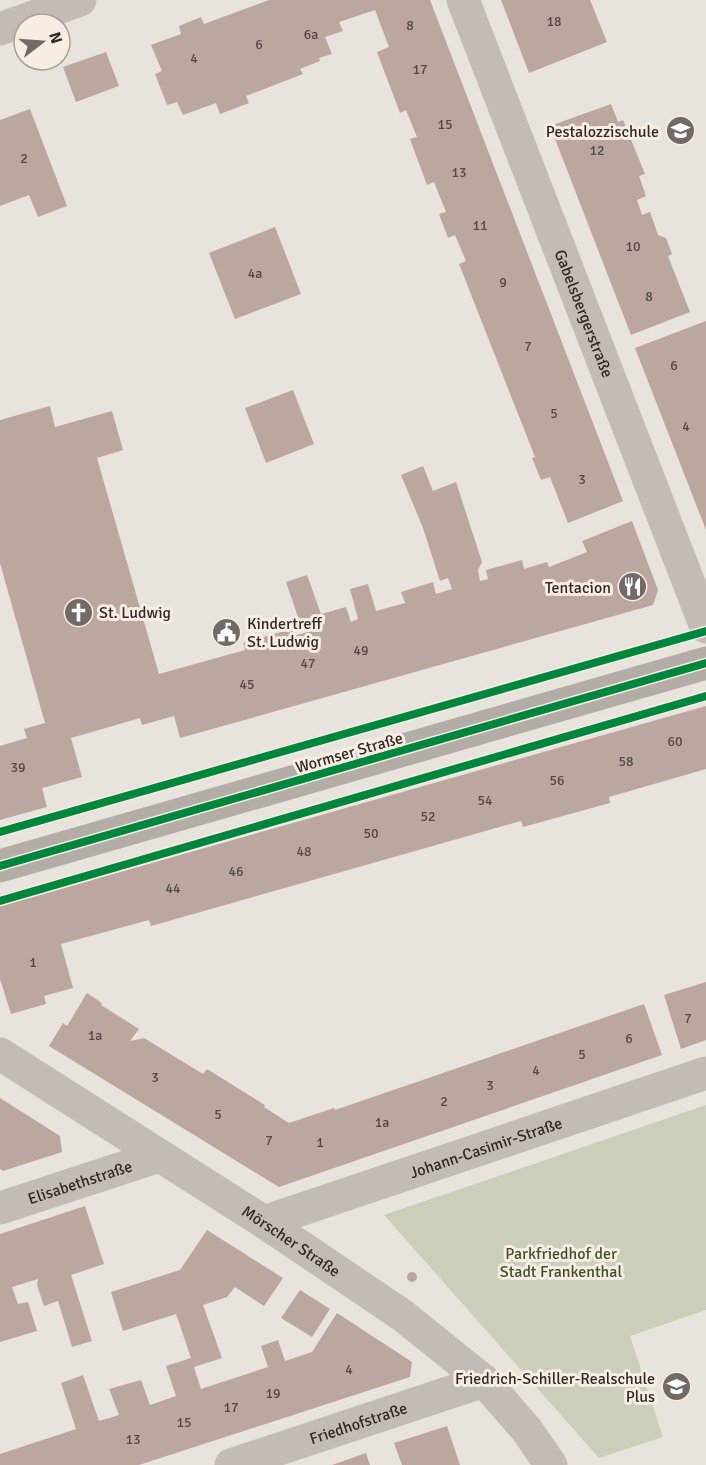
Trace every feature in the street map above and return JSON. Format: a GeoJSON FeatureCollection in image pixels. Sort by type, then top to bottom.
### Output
{"type":"FeatureCollection","features":[{"type":"Feature","properties":{"kind":"street"},"geometry":{"type":"LineString","coordinates":[[0,29],[80,0]]}},
{"type":"Feature","properties":{"kind":"street","name":"Gabelsbergerstraße"},"geometry":{"type":"LineString","coordinates":[[463,0],[706,627]]}},
{"type":"Feature","properties":{"kind":"street","name":"Wormser Straße"},"geometry":{"type":"LineString","coordinates":[[0,866],[706,663]]}},
{"type":"Feature","properties":{"kind":"street","name":"Mörscher Straße"},"geometry":{"type":"LineString","coordinates":[[0,1054],[264,1222],[402,1315],[484,1381],[526,1430],[551,1465]]}},
{"type":"Feature","properties":{"kind":"street","name":"Johann-Casimir-Straße"},"geometry":{"type":"LineString","coordinates":[[264,1222],[706,1072]]}},
{"type":"Feature","properties":{"kind":"street","name":"Elisabethstraße"},"geometry":{"type":"LineString","coordinates":[[0,1208],[159,1156]]}},
{"type":"Feature","properties":{"kind":"street","name":"Friedhofstraße"},"geometry":{"type":"LineString","coordinates":[[231,1465],[484,1381]]}},
{"type":"Feature","properties":{"kind":"green space","name":"Parkfriedhof der Stadt Frankenthal"},"geometry":{"type":"Polygon","coordinates":[[[706,1105],[706,1310],[630,1336],[663,1437],[599,1458],[384,1215],[706,1105]]]}},
{"type":"Feature","properties":{"kind":"building"},"geometry":{"type":"Polygon","coordinates":[[[269,0],[430,0],[623,501],[568,523],[550,477],[541,480],[532,458],[535,457],[459,264],[466,261],[455,235],[448,238],[439,214],[446,212],[434,182],[427,185],[410,139],[417,137],[406,110],[400,113],[377,52],[389,47],[375,10],[339,22],[343,31],[325,37],[332,54],[319,58],[320,61],[300,69],[303,74],[246,96],[249,103],[220,114],[216,103],[183,115],[177,102],[167,105],[155,74],[162,71],[151,45],[181,34],[179,26],[201,17],[204,24],[269,0]]]}},
{"type":"Feature","properties":{"kind":"building"},"geometry":{"type":"Polygon","coordinates":[[[501,0],[590,0],[607,42],[529,73],[501,0]]]}},
{"type":"Feature","properties":{"kind":"building"},"geometry":{"type":"Polygon","coordinates":[[[106,52],[119,86],[76,102],[65,72],[72,72],[72,64],[106,52]]]}},
{"type":"Feature","properties":{"kind":"building"},"geometry":{"type":"Polygon","coordinates":[[[611,104],[618,122],[623,120],[645,174],[639,176],[646,196],[637,200],[642,215],[650,212],[658,235],[666,238],[672,254],[668,256],[690,312],[631,335],[550,126],[611,104]]]}},
{"type":"Feature","properties":{"kind":"building"},"geometry":{"type":"Polygon","coordinates":[[[30,109],[67,206],[38,217],[29,195],[0,206],[0,120],[30,109]]]}},
{"type":"Feature","properties":{"kind":"building"},"geometry":{"type":"Polygon","coordinates":[[[275,227],[301,294],[235,319],[209,253],[275,227]]]}},
{"type":"Feature","properties":{"kind":"building"},"geometry":{"type":"Polygon","coordinates":[[[706,321],[706,530],[635,348],[706,321]]]}},
{"type":"Feature","properties":{"kind":"building"},"geometry":{"type":"Polygon","coordinates":[[[293,390],[314,444],[266,463],[245,408],[293,390]]]}},
{"type":"Feature","properties":{"kind":"building"},"geometry":{"type":"Polygon","coordinates":[[[50,406],[55,427],[112,411],[123,450],[97,458],[159,674],[245,650],[243,643],[267,636],[292,629],[294,636],[315,630],[298,617],[286,582],[307,575],[321,614],[346,607],[351,622],[358,619],[350,589],[368,584],[376,611],[405,603],[401,592],[433,582],[436,594],[452,589],[448,578],[440,581],[423,528],[401,475],[423,466],[433,491],[456,482],[482,562],[478,570],[480,581],[488,579],[486,570],[522,560],[524,569],[547,562],[549,567],[587,552],[582,541],[632,521],[658,590],[653,605],[180,738],[174,716],[142,725],[140,718],[71,738],[82,777],[42,788],[47,807],[0,820],[0,746],[27,738],[24,729],[45,723],[0,563],[0,420],[50,406]]]}},
{"type":"Feature","properties":{"kind":"building"},"geometry":{"type":"Polygon","coordinates":[[[706,706],[706,769],[609,797],[610,803],[523,827],[521,821],[151,926],[149,920],[61,944],[73,988],[44,996],[46,1004],[11,1014],[0,979],[0,906],[706,706]]]}},
{"type":"Feature","properties":{"kind":"building"},"geometry":{"type":"Polygon","coordinates":[[[706,982],[706,1040],[681,1049],[664,995],[706,982]]]}},
{"type":"Feature","properties":{"kind":"building"},"geometry":{"type":"Polygon","coordinates":[[[87,993],[102,1003],[101,1005],[139,1029],[130,1041],[144,1038],[203,1074],[207,1069],[265,1105],[264,1107],[289,1123],[334,1108],[335,1110],[644,1004],[662,1055],[279,1187],[49,1046],[63,1023],[67,1026],[87,993]]]}},
{"type":"Feature","properties":{"kind":"building"},"geometry":{"type":"Polygon","coordinates":[[[0,1098],[60,1136],[62,1152],[3,1171],[0,1169],[0,1098]]]}},
{"type":"Feature","properties":{"kind":"building"},"geometry":{"type":"Polygon","coordinates":[[[85,1206],[104,1264],[71,1275],[92,1341],[72,1347],[58,1301],[44,1306],[37,1285],[38,1279],[12,1287],[18,1304],[28,1302],[37,1331],[0,1342],[0,1234],[85,1206]]]}},
{"type":"Feature","properties":{"kind":"building"},"geometry":{"type":"Polygon","coordinates":[[[207,1230],[283,1278],[264,1306],[235,1287],[227,1297],[203,1305],[222,1358],[194,1367],[201,1389],[268,1367],[261,1346],[278,1340],[285,1361],[312,1352],[337,1313],[412,1362],[410,1377],[139,1465],[0,1465],[0,1454],[76,1429],[61,1383],[83,1375],[99,1421],[119,1415],[109,1389],[141,1380],[150,1405],[176,1396],[166,1366],[191,1358],[176,1314],[123,1331],[111,1292],[180,1270],[207,1230]]]}},
{"type":"Feature","properties":{"kind":"building"},"geometry":{"type":"Polygon","coordinates":[[[412,1272],[416,1273],[416,1281],[412,1282],[408,1281],[407,1277],[408,1273],[412,1272]]]}},
{"type":"Feature","properties":{"kind":"building"},"geometry":{"type":"Polygon","coordinates":[[[300,1290],[330,1309],[312,1337],[281,1318],[300,1290]]]}},
{"type":"Feature","properties":{"kind":"building"},"geometry":{"type":"Polygon","coordinates":[[[447,1426],[460,1465],[402,1465],[394,1443],[447,1426]]]}},
{"type":"Feature","properties":{"kind":"building"},"geometry":{"type":"Polygon","coordinates":[[[366,1453],[370,1465],[332,1465],[366,1453]]]}},
{"type":"Feature","properties":{"kind":"cycle path"},"geometry":{"type":"LineString","coordinates":[[0,832],[706,631]]}},
{"type":"Feature","properties":{"kind":"cycle path"},"geometry":{"type":"LineString","coordinates":[[0,866],[706,663]]}},
{"type":"Feature","properties":{"kind":"cycle path"},"geometry":{"type":"LineString","coordinates":[[0,901],[706,696]]}},
{"type":"Feature","properties":{"kind":"place","name":"Pestalozzischule"},"geometry":{"type":"Point","coordinates":[680,131]}},
{"type":"Feature","properties":{"kind":"place","name":"Tentacion"},"geometry":{"type":"Point","coordinates":[632,587]}},
{"type":"Feature","properties":{"kind":"place","name":"St. Ludwig"},"geometry":{"type":"Point","coordinates":[78,612]}},
{"type":"Feature","properties":{"kind":"place","name":"Kindertreff St. Ludwig"},"geometry":{"type":"Point","coordinates":[226,632]}},
{"type":"Feature","properties":{"kind":"place","name":"Friedrich-Schiller-Realschule Plus"},"geometry":{"type":"Point","coordinates":[676,1387]}}]}
